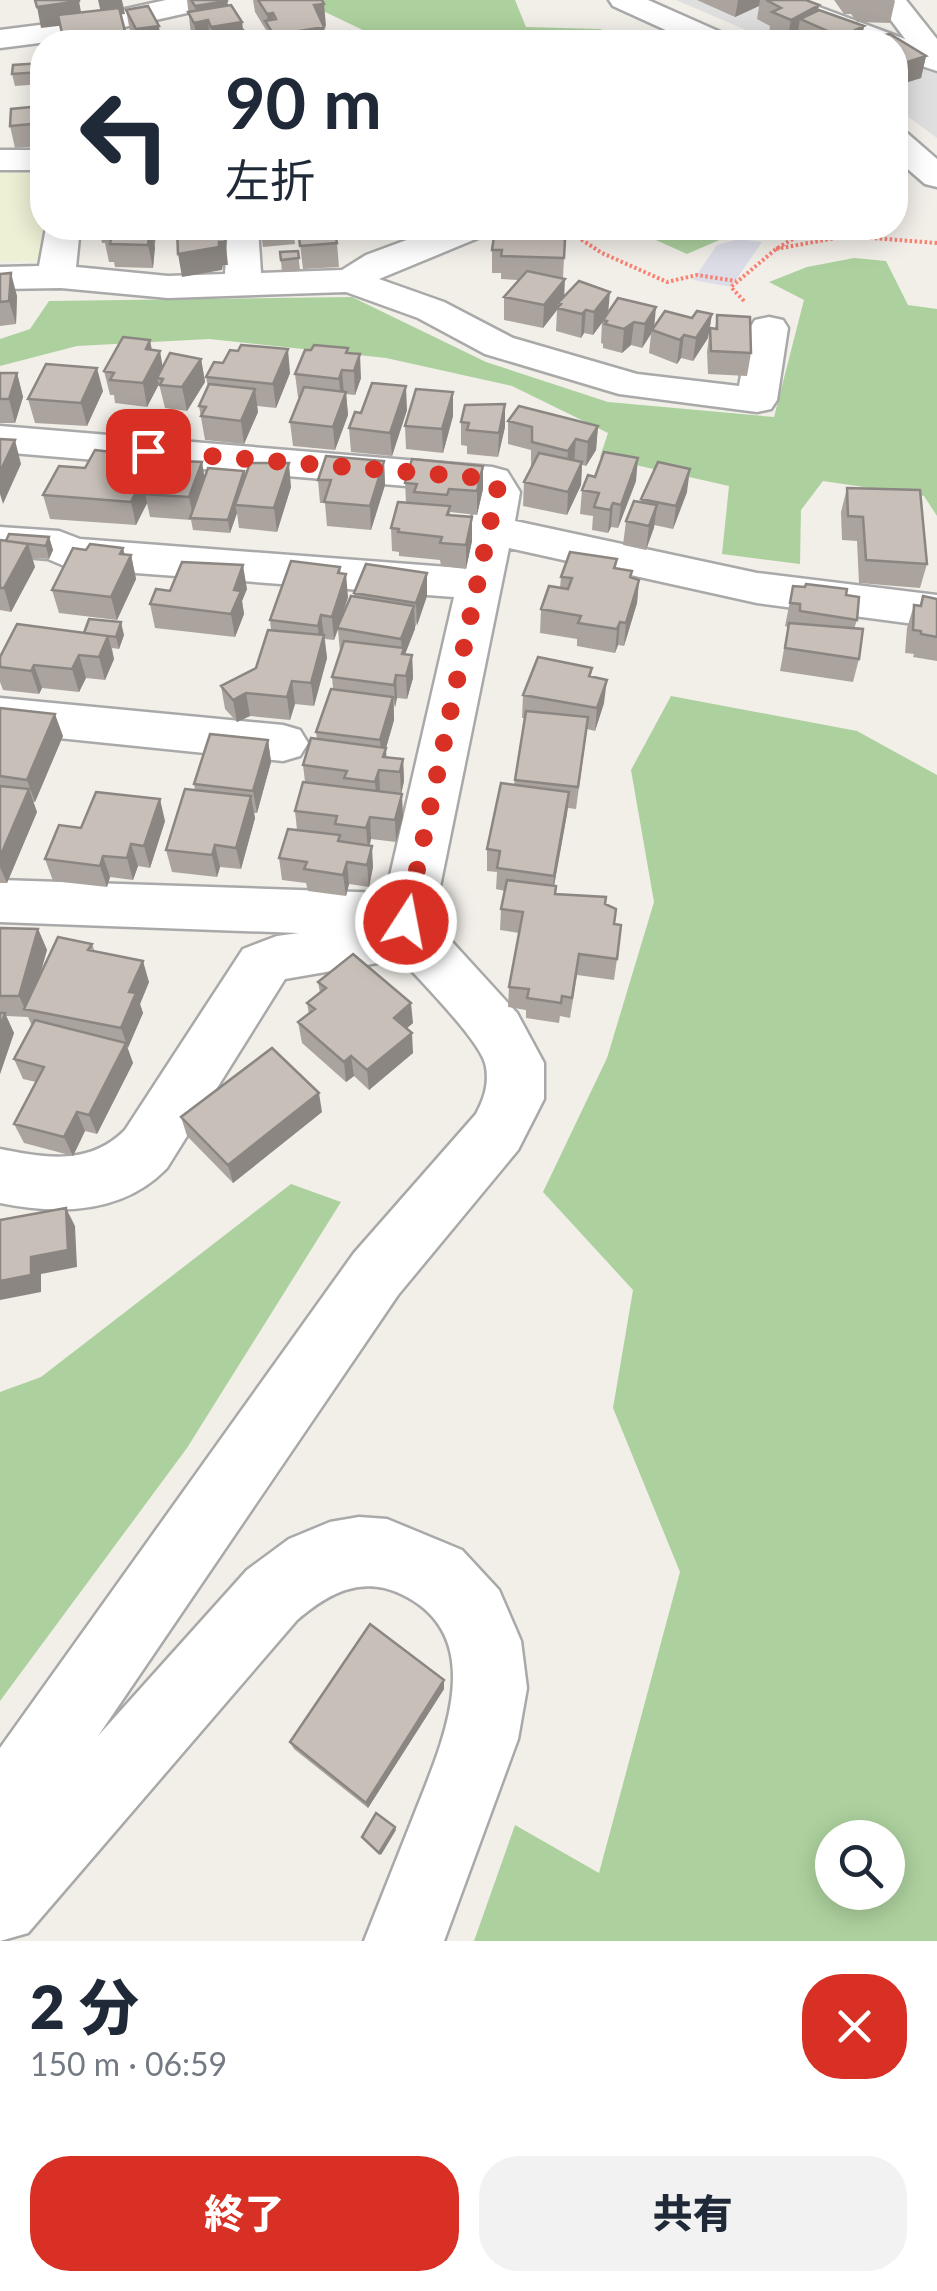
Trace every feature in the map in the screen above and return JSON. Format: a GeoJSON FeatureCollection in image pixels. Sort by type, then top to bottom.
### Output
{"type":"FeatureCollection","features":[{"type":"Feature","properties":{"kind":"street"},"geometry":{"type":"LineString","coordinates":[[71,30],[206,0]]}},
{"type":"Feature","properties":{"kind":"street"},"geometry":{"type":"LineString","coordinates":[[624,0],[690,30]]}},
{"type":"Feature","properties":{"kind":"street"},"geometry":{"type":"LineString","coordinates":[[773,0],[853,30]]}},
{"type":"Feature","properties":{"kind":"street"},"geometry":{"type":"LineString","coordinates":[[891,0],[937,61]]}},
{"type":"Feature","properties":{"kind":"street"},"geometry":{"type":"LineString","coordinates":[[0,31],[30,31]]}},
{"type":"Feature","properties":{"kind":"street"},"geometry":{"type":"LineString","coordinates":[[908,51],[937,61]]}},
{"type":"Feature","properties":{"kind":"street"},"geometry":{"type":"LineString","coordinates":[[908,150],[935,172]]}},
{"type":"Feature","properties":{"kind":"street"},"geometry":{"type":"LineString","coordinates":[[0,160],[30,160]]}},
{"type":"Feature","properties":{"kind":"street"},"geometry":{"type":"LineString","coordinates":[[56,277],[61,240]]}},
{"type":"Feature","properties":{"kind":"street"},"geometry":{"type":"LineString","coordinates":[[243,284],[244,240]]}},
{"type":"Feature","properties":{"kind":"street"},"geometry":{"type":"LineString","coordinates":[[350,281],[379,264],[440,240]]}},
{"type":"Feature","properties":{"kind":"street"},"geometry":{"type":"LineString","coordinates":[[0,278],[56,277],[168,288],[350,281],[431,310],[500,346],[663,392],[757,400],[770,328]]}},
{"type":"Feature","properties":{"kind":"street"},"geometry":{"type":"LineString","coordinates":[[0,439],[483,478],[492,480],[499,492],[409,925],[384,944],[278,958],[262,964],[146,1149],[126,1168],[64,1185],[0,1176]]}},
{"type":"Feature","properties":{"kind":"street"},"geometry":{"type":"LineString","coordinates":[[491,530],[770,590],[937,611]]}},
{"type":"Feature","properties":{"kind":"street"},"geometry":{"type":"LineString","coordinates":[[0,541],[59,545],[70,553],[478,584]]}},
{"type":"Feature","properties":{"kind":"street"},"geometry":{"type":"LineString","coordinates":[[0,715],[283,743]]}},
{"type":"Feature","properties":{"kind":"street"},"geometry":{"type":"LineString","coordinates":[[0,901],[409,925],[497,1030],[515,1062],[516,1099],[497,1132],[376,1274],[0,1813]]}},
{"type":"Feature","properties":{"kind":"street"},"geometry":{"type":"LineString","coordinates":[[0,1905],[272,1596],[298,1573],[326,1558],[358,1551],[388,1552],[418,1562],[456,1591],[482,1634],[490,1667],[489,1704],[480,1739],[404,1941]]}},
{"type":"Feature","properties":{"kind":"path"},"geometry":{"type":"LineString","coordinates":[[581,240],[668,282],[697,275],[736,282]]}},
{"type":"Feature","properties":{"kind":"path"},"geometry":{"type":"LineString","coordinates":[[731,287],[790,240]]}},
{"type":"Feature","properties":{"kind":"path"},"geometry":{"type":"LineString","coordinates":[[776,248],[823,240]]}},
{"type":"Feature","properties":{"kind":"path"},"geometry":{"type":"LineString","coordinates":[[892,240],[937,244]]}},
{"type":"Feature","properties":{"kind":"shaded area"},"geometry":{"type":"Polygon","coordinates":[[[676,0],[754,0],[833,30],[746,30],[676,0]]]}},
{"type":"Feature","properties":{"kind":"shaded area"},"geometry":{"type":"Polygon","coordinates":[[[908,59],[937,70],[937,138],[908,117],[908,59]]]}},
{"type":"Feature","properties":{"kind":"shaded area"},"geometry":{"type":"Polygon","coordinates":[[[735,240],[762,242],[731,287],[693,280],[717,245],[735,240]]]}},
{"type":"Feature","properties":{"kind":"green space"},"geometry":{"type":"Polygon","coordinates":[[[300,0],[515,0],[526,27],[603,30],[363,30],[300,0]]]}},
{"type":"Feature","properties":{"kind":"green space"},"geometry":{"type":"Polygon","coordinates":[[[0,170],[30,171],[30,240],[46,240],[43,261],[0,262],[0,170]]]}},
{"type":"Feature","properties":{"kind":"green space"},"geometry":{"type":"Polygon","coordinates":[[[656,240],[719,240],[687,254],[656,240]]]}},
{"type":"Feature","properties":{"kind":"green space"},"geometry":{"type":"Polygon","coordinates":[[[854,258],[886,261],[908,305],[937,309],[937,516],[924,496],[823,481],[801,510],[800,564],[722,554],[729,486],[600,457],[608,433],[512,386],[386,358],[209,339],[77,346],[0,366],[0,339],[30,329],[49,301],[352,297],[486,362],[608,402],[774,417],[804,300],[769,282],[807,267],[854,258]]]}},
{"type":"Feature","properties":{"kind":"green space"},"geometry":{"type":"Polygon","coordinates":[[[671,696],[857,731],[937,775],[937,1941],[474,1941],[515,1825],[599,1873],[680,1572],[613,1408],[633,1290],[543,1192],[607,1058],[654,902],[631,770],[671,696]]]}},
{"type":"Feature","properties":{"kind":"green space"},"geometry":{"type":"Polygon","coordinates":[[[291,1184],[341,1202],[187,1448],[0,1701],[0,1392],[41,1377],[291,1184]]]}},
{"type":"Feature","properties":{"kind":"building"},"geometry":{"type":"Polygon","coordinates":[[[35,0],[79,0],[79,1],[37,7],[35,0]]]}},
{"type":"Feature","properties":{"kind":"building"},"geometry":{"type":"Polygon","coordinates":[[[191,0],[227,0],[227,1],[195,6],[191,0]]]}},
{"type":"Feature","properties":{"kind":"building"},"geometry":{"type":"Polygon","coordinates":[[[258,0],[322,0],[324,4],[314,5],[324,27],[271,30],[265,21],[276,19],[273,13],[267,14],[258,0]]]}},
{"type":"Feature","properties":{"kind":"building"},"geometry":{"type":"Polygon","coordinates":[[[766,0],[806,0],[819,5],[791,20],[772,12],[781,8],[766,0]]]}},
{"type":"Feature","properties":{"kind":"building"},"geometry":{"type":"Polygon","coordinates":[[[231,5],[242,22],[211,27],[208,20],[194,23],[188,12],[231,5]]]}},
{"type":"Feature","properties":{"kind":"building"},"geometry":{"type":"Polygon","coordinates":[[[148,6],[159,26],[136,29],[126,10],[148,6]]]}},
{"type":"Feature","properties":{"kind":"building"},"geometry":{"type":"Polygon","coordinates":[[[119,8],[125,30],[61,30],[58,15],[119,8]]]}},
{"type":"Feature","properties":{"kind":"building"},"geometry":{"type":"Polygon","coordinates":[[[819,10],[864,26],[856,30],[825,30],[800,19],[819,10]]]}},
{"type":"Feature","properties":{"kind":"building"},"geometry":{"type":"Polygon","coordinates":[[[908,45],[926,56],[908,62],[908,45]]]}},
{"type":"Feature","properties":{"kind":"building"},"geometry":{"type":"Polygon","coordinates":[[[30,64],[30,73],[12,74],[13,65],[30,64]]]}},
{"type":"Feature","properties":{"kind":"building"},"geometry":{"type":"Polygon","coordinates":[[[30,107],[30,124],[10,126],[11,109],[30,107]]]}},
{"type":"Feature","properties":{"kind":"building"},"geometry":{"type":"Polygon","coordinates":[[[111,240],[149,240],[148,245],[110,244],[111,240]]]}},
{"type":"Feature","properties":{"kind":"building"},"geometry":{"type":"Polygon","coordinates":[[[177,240],[225,240],[219,242],[219,247],[178,254],[177,240]]]}},
{"type":"Feature","properties":{"kind":"building"},"geometry":{"type":"Polygon","coordinates":[[[299,240],[337,243],[300,246],[299,240]]]}},
{"type":"Feature","properties":{"kind":"building"},"geometry":{"type":"Polygon","coordinates":[[[493,240],[565,240],[564,258],[501,256],[502,250],[492,250],[493,240]]]}},
{"type":"Feature","properties":{"kind":"building"},"geometry":{"type":"Polygon","coordinates":[[[298,251],[299,258],[281,260],[280,252],[298,251]]]}},
{"type":"Feature","properties":{"kind":"building"},"geometry":{"type":"Polygon","coordinates":[[[527,271],[565,279],[544,305],[504,297],[527,271]]]}},
{"type":"Feature","properties":{"kind":"building"},"geometry":{"type":"Polygon","coordinates":[[[11,273],[9,301],[0,302],[0,274],[11,273]]]}},
{"type":"Feature","properties":{"kind":"building"},"geometry":{"type":"Polygon","coordinates":[[[579,281],[610,292],[594,312],[586,310],[582,314],[557,308],[561,304],[558,303],[579,281]]]}},
{"type":"Feature","properties":{"kind":"building"},"geometry":{"type":"Polygon","coordinates":[[[618,298],[656,307],[645,324],[634,322],[624,329],[605,324],[607,321],[603,320],[618,298]]]}},
{"type":"Feature","properties":{"kind":"building"},"geometry":{"type":"Polygon","coordinates":[[[665,311],[692,318],[697,311],[712,314],[696,338],[684,335],[680,340],[652,330],[665,311]]]}},
{"type":"Feature","properties":{"kind":"building"},"geometry":{"type":"Polygon","coordinates":[[[717,315],[750,317],[751,353],[711,351],[710,328],[717,329],[717,315]]]}},
{"type":"Feature","properties":{"kind":"building"},"geometry":{"type":"Polygon","coordinates":[[[123,337],[150,340],[146,349],[160,351],[143,383],[110,380],[114,373],[104,371],[123,337]]]}},
{"type":"Feature","properties":{"kind":"building"},"geometry":{"type":"Polygon","coordinates":[[[241,345],[288,349],[273,384],[206,377],[214,362],[223,363],[230,350],[238,351],[241,345]]]}},
{"type":"Feature","properties":{"kind":"building"},"geometry":{"type":"Polygon","coordinates":[[[314,345],[348,348],[346,353],[360,354],[354,371],[342,370],[339,379],[295,374],[305,350],[314,345]]]}},
{"type":"Feature","properties":{"kind":"building"},"geometry":{"type":"Polygon","coordinates":[[[170,353],[201,359],[182,387],[160,385],[163,379],[157,378],[170,353]]]}},
{"type":"Feature","properties":{"kind":"building"},"geometry":{"type":"Polygon","coordinates":[[[46,364],[97,368],[81,403],[28,399],[46,364]]]}},
{"type":"Feature","properties":{"kind":"building"},"geometry":{"type":"Polygon","coordinates":[[[0,373],[17,373],[9,399],[0,399],[0,373]]]}},
{"type":"Feature","properties":{"kind":"building"},"geometry":{"type":"Polygon","coordinates":[[[372,383],[406,386],[390,433],[349,428],[355,412],[361,413],[372,383]]]}},
{"type":"Feature","properties":{"kind":"building"},"geometry":{"type":"Polygon","coordinates":[[[209,384],[255,389],[241,421],[201,416],[206,407],[199,406],[209,384]]]}},
{"type":"Feature","properties":{"kind":"building"},"geometry":{"type":"Polygon","coordinates":[[[304,387],[346,392],[333,427],[290,422],[304,387]]]}},
{"type":"Feature","properties":{"kind":"building"},"geometry":{"type":"Polygon","coordinates":[[[416,389],[453,392],[442,429],[405,426],[416,389]]]}},
{"type":"Feature","properties":{"kind":"building"},"geometry":{"type":"Polygon","coordinates":[[[505,404],[499,433],[467,430],[469,423],[461,422],[465,405],[505,404]]]}},
{"type":"Feature","properties":{"kind":"building"},"geometry":{"type":"Polygon","coordinates":[[[519,406],[598,426],[588,442],[576,439],[568,451],[532,442],[532,427],[508,421],[519,406]]]}},
{"type":"Feature","properties":{"kind":"building"},"geometry":{"type":"Polygon","coordinates":[[[0,439],[15,440],[0,472],[0,439]]]}},
{"type":"Feature","properties":{"kind":"building"},"geometry":{"type":"Polygon","coordinates":[[[95,450],[153,457],[131,502],[43,495],[59,466],[85,468],[95,450]]]}},
{"type":"Feature","properties":{"kind":"building"},"geometry":{"type":"Polygon","coordinates":[[[604,452],[638,458],[621,505],[613,503],[610,510],[594,507],[599,493],[582,490],[588,475],[595,477],[604,452]]]}},
{"type":"Feature","properties":{"kind":"building"},"geometry":{"type":"Polygon","coordinates":[[[539,453],[582,462],[568,492],[524,482],[539,453]]]}},
{"type":"Feature","properties":{"kind":"building"},"geometry":{"type":"Polygon","coordinates":[[[326,456],[384,461],[370,506],[324,502],[331,480],[318,480],[326,456]]]}},
{"type":"Feature","properties":{"kind":"building"},"geometry":{"type":"Polygon","coordinates":[[[412,459],[483,466],[477,491],[449,489],[447,495],[414,492],[417,484],[405,483],[412,459]]]}},
{"type":"Feature","properties":{"kind":"building"},"geometry":{"type":"Polygon","coordinates":[[[159,460],[202,462],[189,497],[145,494],[159,460]]]}},
{"type":"Feature","properties":{"kind":"building"},"geometry":{"type":"Polygon","coordinates":[[[658,462],[690,469],[676,506],[641,499],[658,462]]]}},
{"type":"Feature","properties":{"kind":"building"},"geometry":{"type":"Polygon","coordinates":[[[250,463],[289,463],[274,508],[235,505],[250,463]]]}},
{"type":"Feature","properties":{"kind":"building"},"geometry":{"type":"Polygon","coordinates":[[[208,468],[244,471],[228,520],[190,518],[208,468]]]}},
{"type":"Feature","properties":{"kind":"building"},"geometry":{"type":"Polygon","coordinates":[[[847,488],[920,490],[927,564],[866,560],[863,517],[848,516],[847,488]]]}},
{"type":"Feature","properties":{"kind":"building"},"geometry":{"type":"Polygon","coordinates":[[[634,501],[657,505],[649,526],[626,521],[634,501]]]}},
{"type":"Feature","properties":{"kind":"building"},"geometry":{"type":"Polygon","coordinates":[[[398,502],[450,506],[447,515],[472,517],[466,545],[440,543],[442,537],[391,528],[398,502]]]}},
{"type":"Feature","properties":{"kind":"building"},"geometry":{"type":"Polygon","coordinates":[[[9,534],[49,537],[46,546],[6,541],[9,534]]]}},
{"type":"Feature","properties":{"kind":"building"},"geometry":{"type":"Polygon","coordinates":[[[0,540],[28,544],[4,588],[0,588],[0,540]]]}},
{"type":"Feature","properties":{"kind":"building"},"geometry":{"type":"Polygon","coordinates":[[[90,544],[123,548],[120,554],[131,555],[111,597],[52,590],[73,548],[86,550],[90,544]]]}},
{"type":"Feature","properties":{"kind":"building"},"geometry":{"type":"Polygon","coordinates":[[[570,552],[617,559],[614,568],[632,571],[630,577],[639,580],[626,623],[620,622],[617,629],[578,623],[581,616],[541,609],[549,586],[568,589],[572,578],[561,577],[570,552]]]}},
{"type":"Feature","properties":{"kind":"building"},"geometry":{"type":"Polygon","coordinates":[[[291,561],[340,567],[338,573],[346,574],[332,617],[321,615],[318,626],[270,620],[291,561]]]}},
{"type":"Feature","properties":{"kind":"building"},"geometry":{"type":"Polygon","coordinates":[[[182,562],[243,565],[234,590],[241,591],[231,614],[150,604],[156,589],[170,591],[182,562]]]}},
{"type":"Feature","properties":{"kind":"building"},"geometry":{"type":"Polygon","coordinates":[[[366,564],[427,573],[416,603],[354,593],[366,564]]]}},
{"type":"Feature","properties":{"kind":"building"},"geometry":{"type":"Polygon","coordinates":[[[793,586],[847,589],[846,595],[859,597],[857,620],[800,611],[800,604],[790,603],[793,586]]]}},
{"type":"Feature","properties":{"kind":"building"},"geometry":{"type":"Polygon","coordinates":[[[351,596],[414,606],[401,639],[337,628],[351,596]]]}},
{"type":"Feature","properties":{"kind":"building"},"geometry":{"type":"Polygon","coordinates":[[[923,596],[937,599],[937,637],[913,630],[914,605],[921,606],[923,596]]]}},
{"type":"Feature","properties":{"kind":"building"},"geometry":{"type":"Polygon","coordinates":[[[89,619],[121,622],[116,637],[84,633],[89,619]]]}},
{"type":"Feature","properties":{"kind":"building"},"geometry":{"type":"Polygon","coordinates":[[[789,623],[863,629],[859,659],[785,648],[789,623]]]}},
{"type":"Feature","properties":{"kind":"building"},"geometry":{"type":"Polygon","coordinates":[[[17,624],[108,636],[99,657],[79,655],[72,669],[34,665],[31,671],[0,667],[0,657],[17,624]]]}},
{"type":"Feature","properties":{"kind":"building"},"geometry":{"type":"Polygon","coordinates":[[[268,630],[324,635],[311,683],[292,681],[287,697],[246,693],[233,700],[221,686],[256,668],[268,630]]]}},
{"type":"Feature","properties":{"kind":"building"},"geometry":{"type":"Polygon","coordinates":[[[344,641],[404,648],[402,654],[412,655],[406,676],[396,675],[394,685],[332,677],[344,641]]]}},
{"type":"Feature","properties":{"kind":"building"},"geometry":{"type":"Polygon","coordinates":[[[538,657],[592,668],[589,676],[607,680],[597,708],[523,695],[538,657]]]}},
{"type":"Feature","properties":{"kind":"building"},"geometry":{"type":"Polygon","coordinates":[[[331,689],[393,697],[380,740],[316,732],[331,689]]]}},
{"type":"Feature","properties":{"kind":"building"},"geometry":{"type":"Polygon","coordinates":[[[0,708],[55,714],[27,780],[0,776],[0,708]]]}},
{"type":"Feature","properties":{"kind":"building"},"geometry":{"type":"Polygon","coordinates":[[[526,711],[588,717],[578,787],[515,780],[526,711]]]}},
{"type":"Feature","properties":{"kind":"building"},"geometry":{"type":"Polygon","coordinates":[[[210,734],[268,740],[253,791],[194,784],[210,734]]]}},
{"type":"Feature","properties":{"kind":"building"},"geometry":{"type":"Polygon","coordinates":[[[311,738],[386,748],[383,757],[403,759],[400,772],[379,770],[375,782],[344,778],[347,771],[303,765],[311,738]]]}},
{"type":"Feature","properties":{"kind":"building"},"geometry":{"type":"Polygon","coordinates":[[[303,782],[402,794],[395,820],[370,817],[366,828],[335,824],[337,816],[295,811],[303,782]]]}},
{"type":"Feature","properties":{"kind":"building"},"geometry":{"type":"Polygon","coordinates":[[[501,783],[569,792],[554,876],[497,868],[500,851],[487,849],[501,783]]]}},
{"type":"Feature","properties":{"kind":"building"},"geometry":{"type":"Polygon","coordinates":[[[0,786],[29,789],[0,857],[0,786]]]}},
{"type":"Feature","properties":{"kind":"building"},"geometry":{"type":"Polygon","coordinates":[[[185,789],[251,796],[236,848],[215,845],[212,855],[166,850],[185,789]]]}},
{"type":"Feature","properties":{"kind":"building"},"geometry":{"type":"Polygon","coordinates":[[[96,792],[160,799],[144,846],[131,844],[127,858],[103,856],[100,866],[45,859],[59,825],[81,828],[96,792]]]}},
{"type":"Feature","properties":{"kind":"building"},"geometry":{"type":"Polygon","coordinates":[[[288,829],[340,835],[338,841],[372,846],[367,865],[347,862],[343,875],[304,869],[307,862],[279,858],[288,829]]]}},
{"type":"Feature","properties":{"kind":"building"},"geometry":{"type":"Polygon","coordinates":[[[507,880],[556,886],[555,894],[606,897],[605,904],[616,909],[614,924],[621,925],[617,959],[579,954],[572,998],[562,996],[561,1003],[527,998],[529,989],[509,987],[523,912],[501,909],[507,880]]]}},
{"type":"Feature","properties":{"kind":"building"},"geometry":{"type":"Polygon","coordinates":[[[0,928],[38,929],[19,996],[0,996],[0,928]]]}},
{"type":"Feature","properties":{"kind":"building"},"geometry":{"type":"Polygon","coordinates":[[[58,937],[92,944],[88,950],[143,961],[129,992],[136,993],[121,1028],[24,1009],[58,937]]]}},
{"type":"Feature","properties":{"kind":"building"},"geometry":{"type":"Polygon","coordinates":[[[353,954],[411,1003],[394,1018],[412,1033],[367,1070],[351,1056],[344,1062],[298,1022],[315,1009],[307,1003],[326,988],[318,982],[353,954]]]}},
{"type":"Feature","properties":{"kind":"building"},"geometry":{"type":"Polygon","coordinates":[[[35,1020],[126,1043],[89,1115],[77,1112],[64,1137],[14,1124],[44,1067],[14,1059],[35,1020]]]}},
{"type":"Feature","properties":{"kind":"building"},"geometry":{"type":"Polygon","coordinates":[[[272,1048],[319,1093],[228,1165],[181,1117],[272,1048]]]}},
{"type":"Feature","properties":{"kind":"building"},"geometry":{"type":"Polygon","coordinates":[[[66,1208],[68,1250],[31,1257],[31,1275],[0,1281],[0,1220],[66,1208]]]}},
{"type":"Feature","properties":{"kind":"building"},"geometry":{"type":"Polygon","coordinates":[[[370,1624],[444,1680],[366,1803],[290,1742],[370,1624]]]}},
{"type":"Feature","properties":{"kind":"building"},"geometry":{"type":"Polygon","coordinates":[[[376,1813],[395,1827],[379,1853],[362,1837],[376,1813]]]}},
{"type":"Feature","properties":{"kind":"route"},"geometry":{"type":"LineString","coordinates":[[148,451],[483,478],[498,486],[406,922]]}}]}
